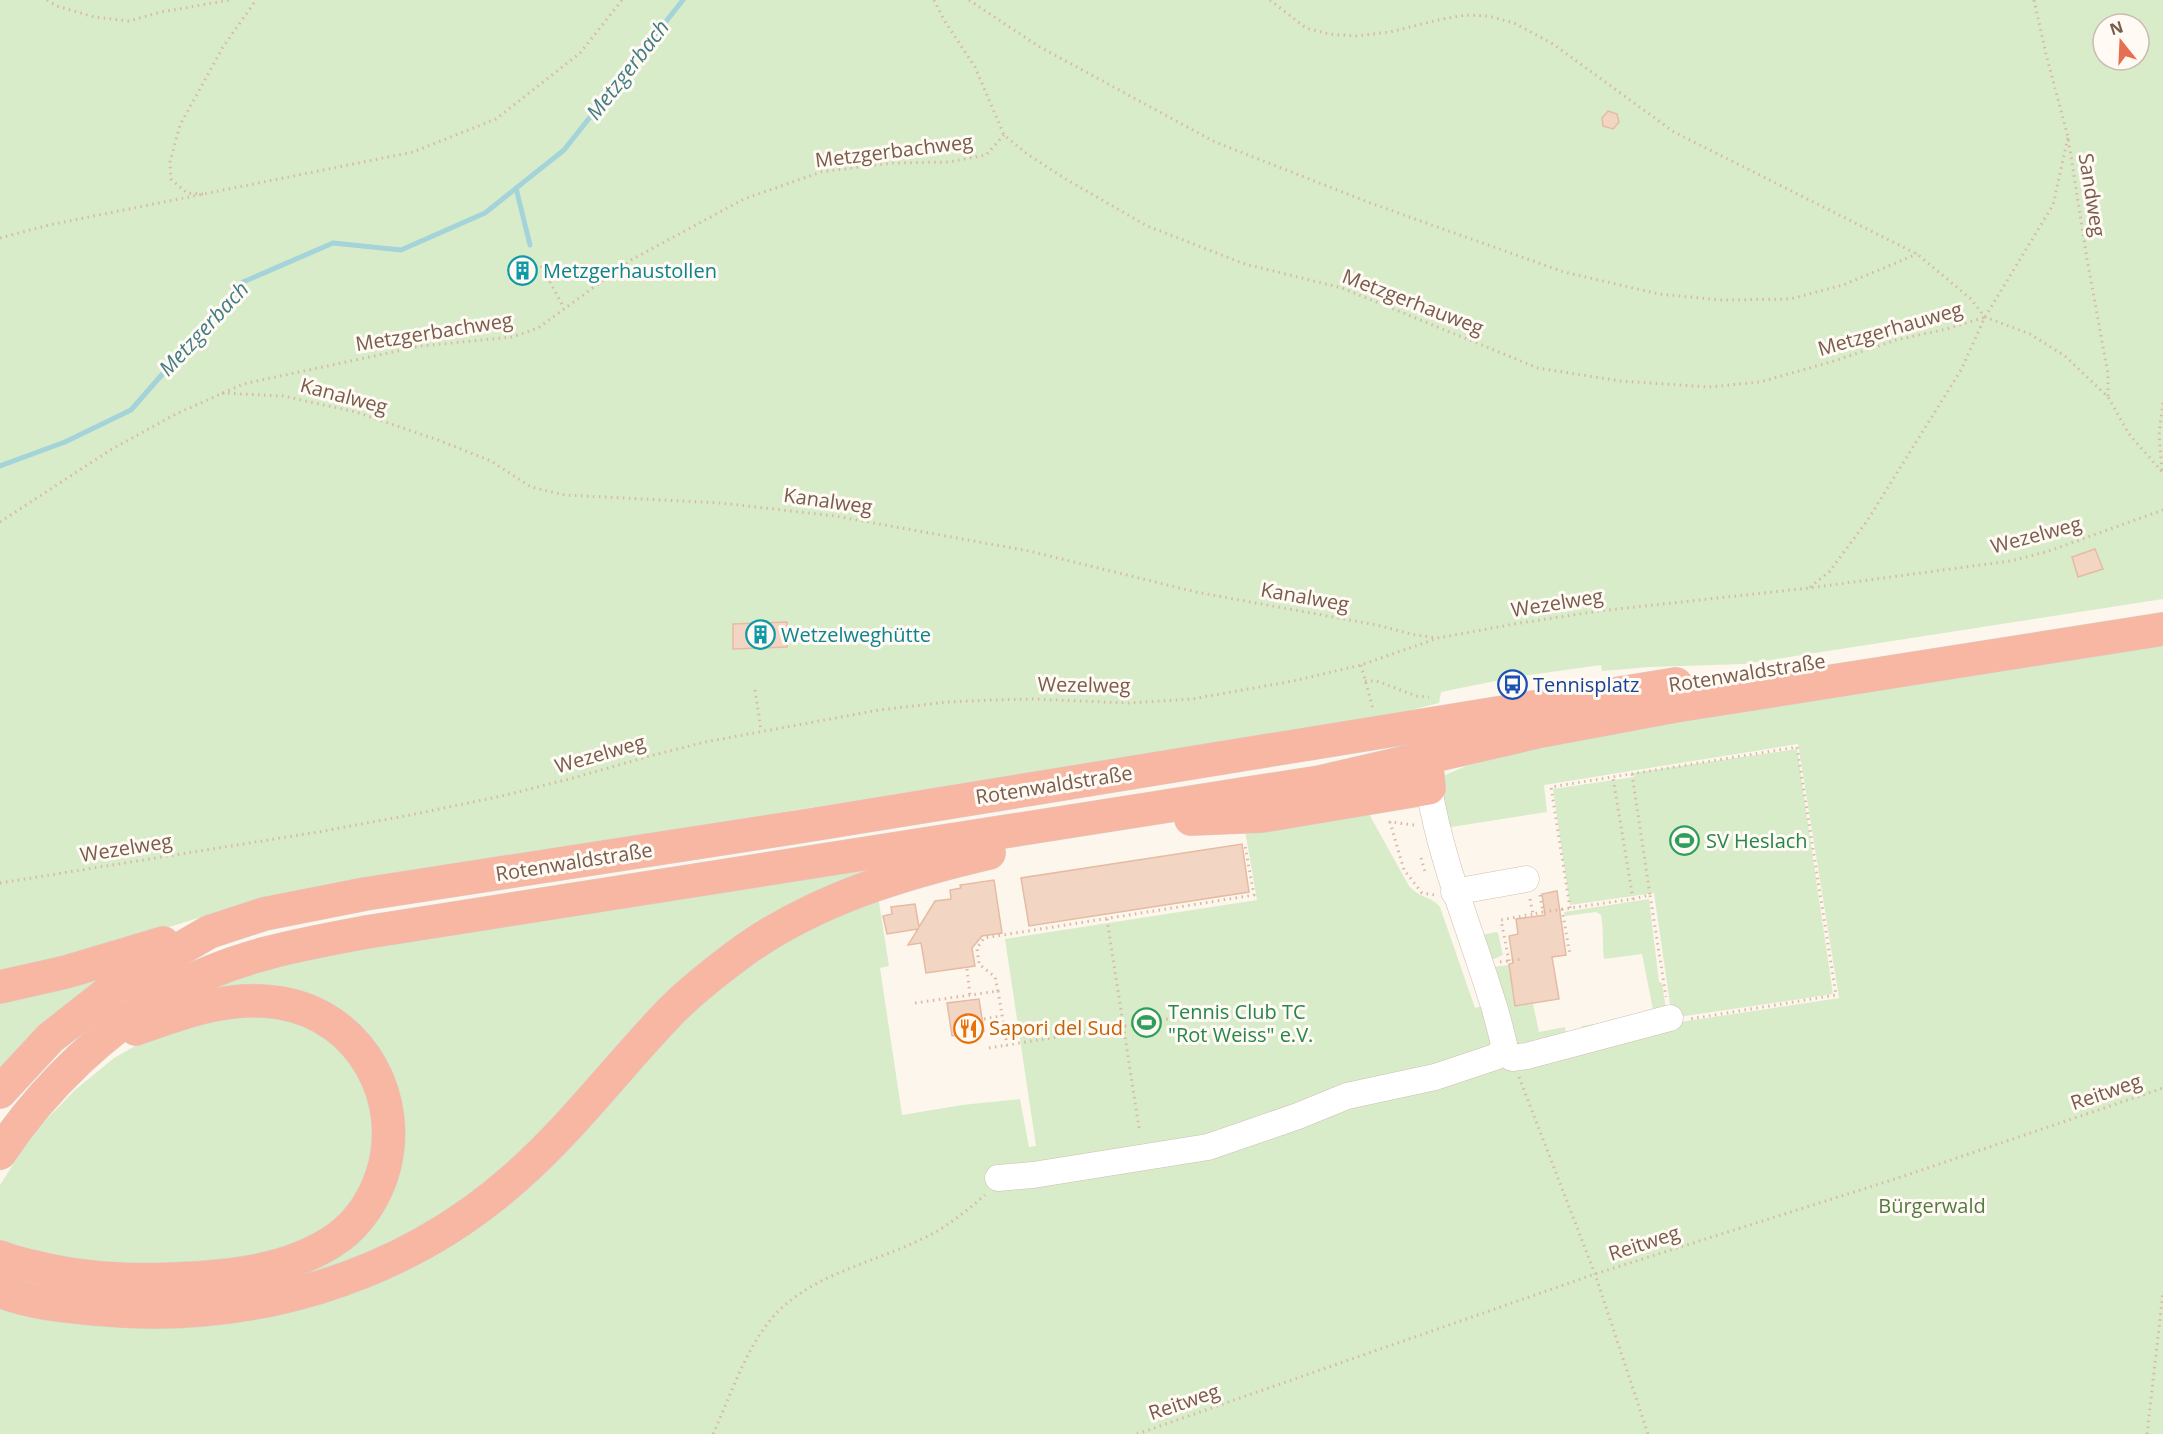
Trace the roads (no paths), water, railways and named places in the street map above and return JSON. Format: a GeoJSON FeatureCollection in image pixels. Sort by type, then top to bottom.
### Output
{"type":"FeatureCollection","features":[{"type":"Feature","properties":{"kind":"highway","name":"Rotenwaldstraße"},"geometry":{"type":"LineString","coordinates":[[0,1092],[50,1038],[98,998],[137,972],[209,932],[264,914],[365,894],[1614,693],[1869,655],[2016,636],[2163,612]]}},
{"type":"Feature","properties":{"kind":"highway","name":"Rotenwaldstraße"},"geometry":{"type":"LineString","coordinates":[[1179,820],[1262,816],[1427,773],[1541,731],[1675,706],[2163,629]]}},
{"type":"Feature","properties":{"kind":"highway","name":"Rotenwaldstraße"},"geometry":{"type":"LineString","coordinates":[[0,1153],[39,1101],[79,1059],[135,1014],[176,988],[243,961],[292,947],[367,932],[1238,794],[1320,782],[1427,773]]}},
{"type":"Feature","properties":{"kind":"highway"},"geometry":{"type":"LineString","coordinates":[[0,1291],[11,1296],[61,1306],[131,1313],[178,1312],[244,1306],[313,1290],[347,1279],[412,1249],[466,1218],[514,1179],[559,1137],[673,1009],[720,969],[790,921],[870,886],[936,866],[1002,850],[1179,820],[1238,794]]}},
{"type":"Feature","properties":{"kind":"highway"},"geometry":{"type":"LineString","coordinates":[[0,987],[66,972],[166,942],[209,932]]}},
{"type":"Feature","properties":{"kind":"highway"},"geometry":{"type":"LineString","coordinates":[[0,1257],[58,1273],[114,1280],[190,1279],[245,1272],[296,1260],[326,1245],[339,1237],[355,1222],[374,1195],[384,1167],[390,1136],[385,1098],[376,1074],[361,1051],[348,1036],[325,1019],[299,1007],[282,1003],[234,1002],[208,1005],[179,1013],[98,1044]]}},
{"type":"Feature","properties":{"kind":"lane"},"geometry":{"type":"LineString","coordinates":[[998,1178],[1033,1175],[1208,1147],[1287,1120],[1347,1096],[1435,1077],[1495,1057],[1504,1050],[1490,993],[1454,892],[1435,823],[1427,773]]}},
{"type":"Feature","properties":{"kind":"lane"},"geometry":{"type":"LineString","coordinates":[[1454,892],[1527,884]]}},
{"type":"Feature","properties":{"kind":"lane"},"geometry":{"type":"LineString","coordinates":[[1512,1058],[1670,1018]]}},
{"type":"Feature","properties":{"kind":"waterway","name":"Metzgerbach"},"geometry":{"type":"LineString","coordinates":[[0,466],[65,442],[131,410],[243,282],[333,243],[401,250],[485,213],[564,150],[683,0]]}},
{"type":"Feature","properties":{"kind":"waterway"},"geometry":{"type":"LineString","coordinates":[[516,188],[530,245]]}},
{"type":"Feature","properties":{"kind":"place","name":"Metzgerhaustollen"},"geometry":{"type":"Point","coordinates":[522,271]}},
{"type":"Feature","properties":{"kind":"place","name":"Wetzelweghütte"},"geometry":{"type":"Point","coordinates":[760,635]}},
{"type":"Feature","properties":{"kind":"place","name":"Tennisplatz"},"geometry":{"type":"Point","coordinates":[1512,685]}},
{"type":"Feature","properties":{"kind":"place","name":"SV Heslach"},"geometry":{"type":"Point","coordinates":[1685,841]}},
{"type":"Feature","properties":{"kind":"place","name":"Tennis Club TC \"Rot Weiss\" e.V."},"geometry":{"type":"Point","coordinates":[1147,1023]}},
{"type":"Feature","properties":{"kind":"place","name":"Sapori del Sud"},"geometry":{"type":"Point","coordinates":[968,1028]}},
{"type":"Feature","properties":{"kind":"park label","name":"Bürgerwald"},"geometry":{"type":"Point","coordinates":[1932,1206]}}]}
